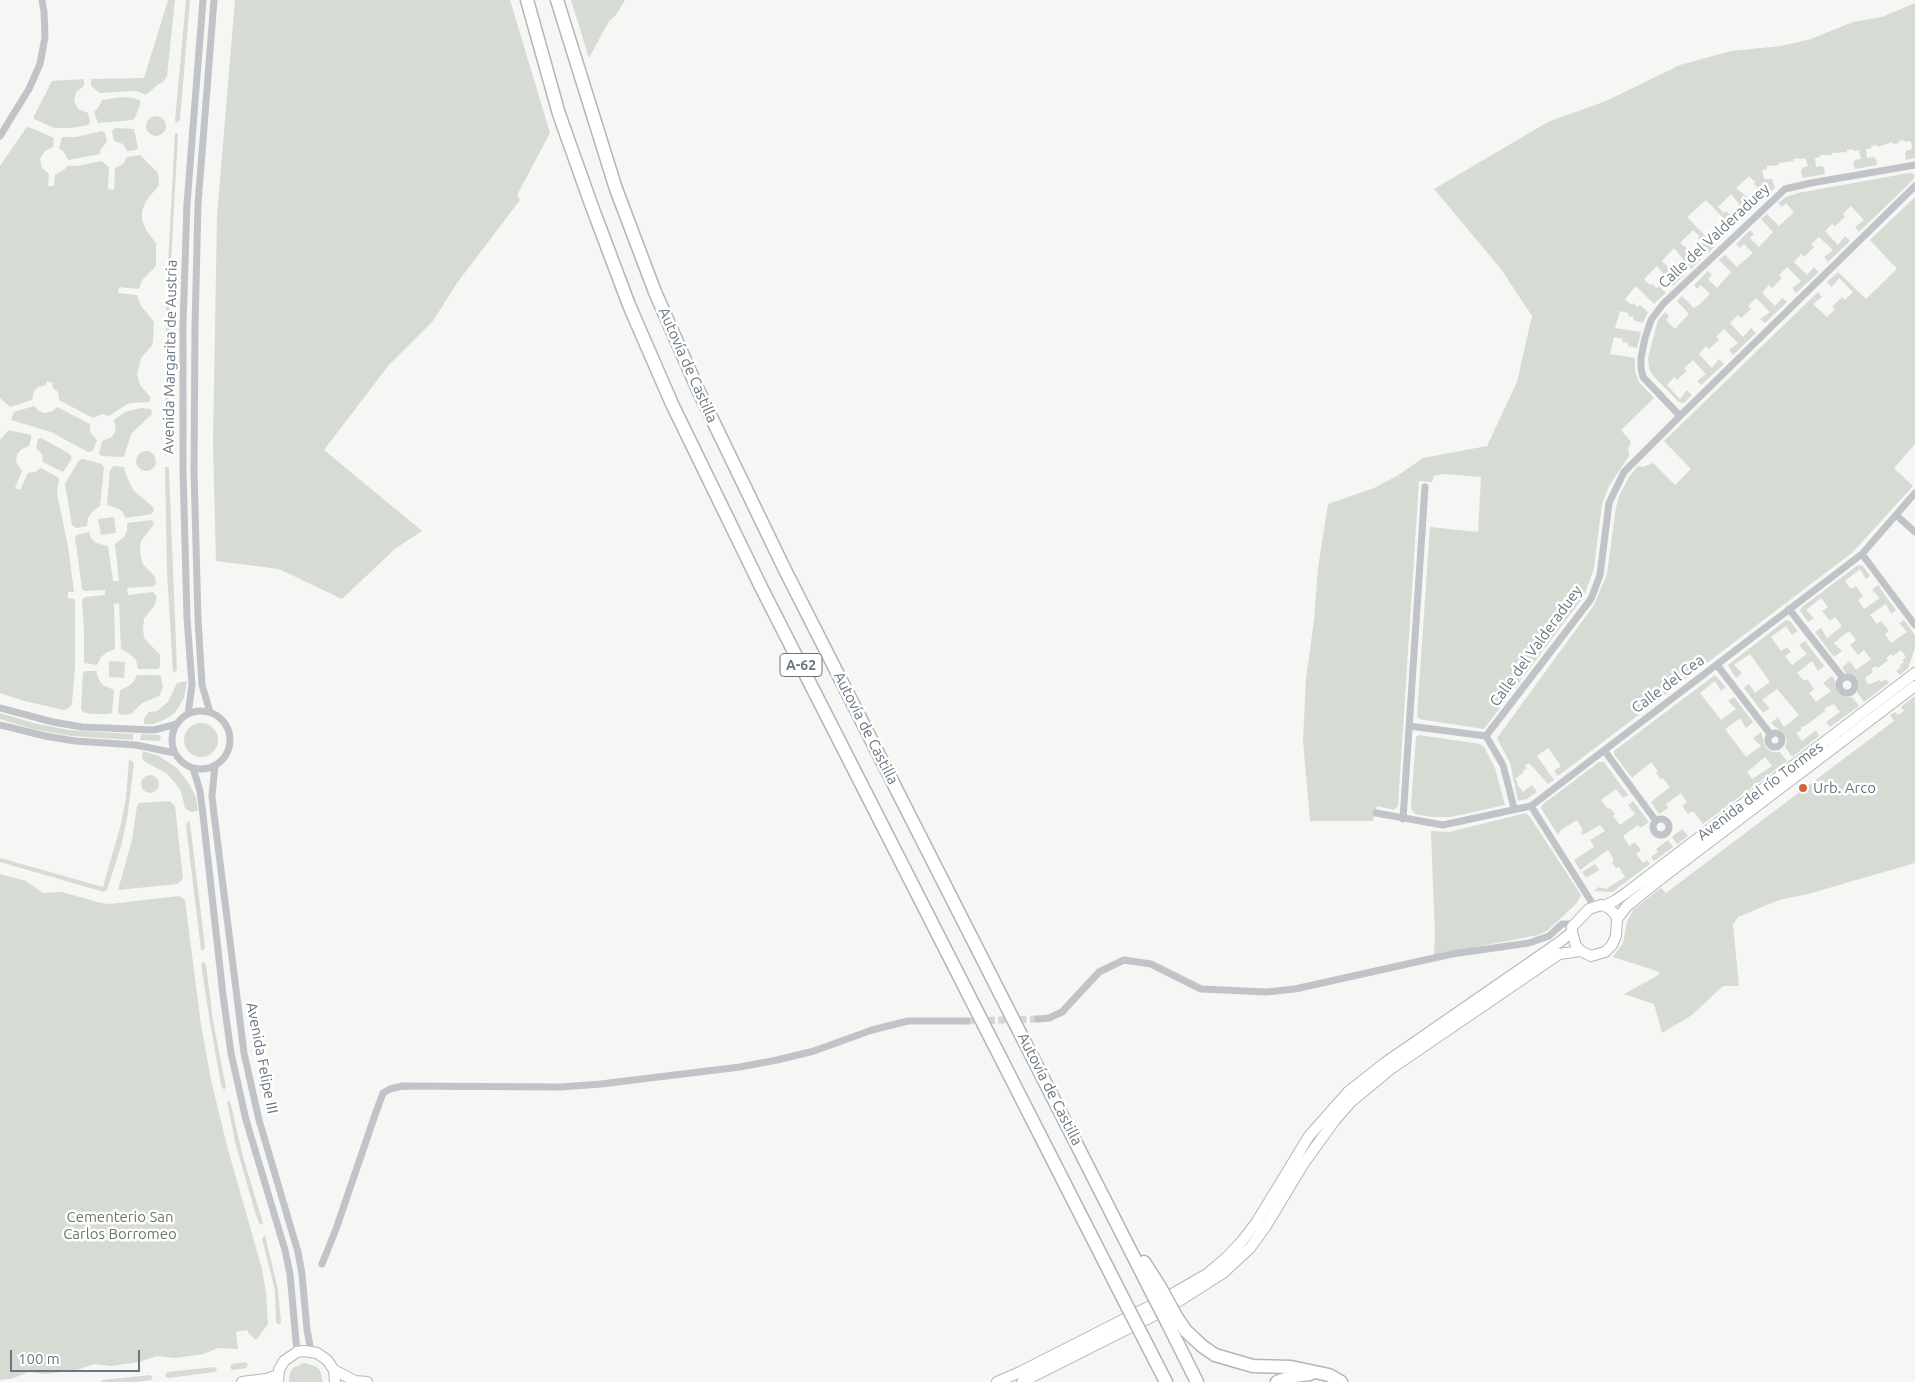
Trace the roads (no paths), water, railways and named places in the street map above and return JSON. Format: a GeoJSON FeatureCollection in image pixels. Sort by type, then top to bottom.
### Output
{"type":"FeatureCollection","features":[{"type":"Feature","properties":{"kind":"highway","name":"Autovía de Castilla"},"geometry":{"type":"LineString","coordinates":[[527,0],[559,114],[591,204],[629,304],[672,404],[762,589],[1166,1382]]}},
{"type":"Feature","properties":{"kind":"highway","name":"Autovía de Castilla"},"geometry":{"type":"LineString","coordinates":[[556,0],[616,189],[656,292],[699,392],[785,570],[1109,1206],[1172,1320],[1197,1382]]}},
{"type":"Feature","properties":{"kind":"highway"},"geometry":{"type":"LineString","coordinates":[[1172,1320],[1215,1355],[1253,1366],[1291,1366],[1329,1375],[1341,1382]]}},
{"type":"Feature","properties":{"kind":"highway"},"geometry":{"type":"LineString","coordinates":[[1277,1382],[1294,1376],[1318,1373]]}},
{"type":"Feature","properties":{"kind":"main road","name":"Avenida del río Tormes"},"geometry":{"type":"LineString","coordinates":[[1599,906],[1626,894],[1915,674]]}},
{"type":"Feature","properties":{"kind":"main road","name":"Avenida del río Tormes"},"geometry":{"type":"LineString","coordinates":[[1617,919],[1627,906],[1652,886],[1915,686]]}},
{"type":"Feature","properties":{"kind":"main road"},"geometry":{"type":"LineString","coordinates":[[997,1382],[1160,1301],[1207,1274],[1227,1257],[1256,1223],[1309,1136],[1348,1092],[1386,1062],[1561,941],[1584,913],[1599,906],[1612,910],[1617,919],[1616,936],[1612,945],[1605,952],[1591,956],[1581,951],[1574,941],[1572,928]]}},
{"type":"Feature","properties":{"kind":"main road"},"geometry":{"type":"LineString","coordinates":[[1022,1382],[1165,1310],[1223,1274],[1250,1248],[1266,1226],[1304,1163],[1335,1120],[1351,1102],[1392,1068],[1558,954],[1581,951]]}},
{"type":"Feature","properties":{"kind":"main road"},"geometry":{"type":"LineString","coordinates":[[242,1382],[278,1378],[284,1361],[297,1352],[311,1351],[327,1360],[334,1370],[355,1380],[367,1382]]}},
{"type":"Feature","properties":{"kind":"main road"},"geometry":{"type":"LineString","coordinates":[[334,1370],[335,1382]]}},
{"type":"Feature","properties":{"kind":"street"},"geometry":{"type":"LineString","coordinates":[[0,136],[29,89],[40,64],[45,37],[42,0]]}},
{"type":"Feature","properties":{"kind":"street","name":"Avenida Margarita de Austria"},"geometry":{"type":"LineString","coordinates":[[188,714],[192,684],[187,618],[183,469],[183,326],[186,204],[203,0]]}},
{"type":"Feature","properties":{"kind":"street","name":"Avenida Margarita de Austria"},"geometry":{"type":"LineString","coordinates":[[210,712],[202,685],[198,619],[194,471],[198,204],[214,0]]}},
{"type":"Feature","properties":{"kind":"street","name":"Calle del Valderaduey"},"geometry":{"type":"LineString","coordinates":[[1680,416],[1643,377],[1641,368],[1641,358],[1648,329],[1656,312],[1663,304],[1785,189],[1915,166]]}},
{"type":"Feature","properties":{"kind":"street","name":"Calle del Valderaduey"},"geometry":{"type":"LineString","coordinates":[[1486,736],[1591,599],[1600,575],[1609,503],[1624,472],[1915,186]]}},
{"type":"Feature","properties":{"kind":"street"},"geometry":{"type":"LineString","coordinates":[[1403,818],[1425,487]]}},
{"type":"Feature","properties":{"kind":"street","name":"Calle del Cea"},"geometry":{"type":"LineString","coordinates":[[1531,806],[1862,554],[1915,493]]}},
{"type":"Feature","properties":{"kind":"street"},"geometry":{"type":"LineString","coordinates":[[1896,515],[1915,532]]}},
{"type":"Feature","properties":{"kind":"street"},"geometry":{"type":"LineString","coordinates":[[1862,554],[1915,625]]}},
{"type":"Feature","properties":{"kind":"street"},"geometry":{"type":"LineString","coordinates":[[1790,609],[1843,678]]}},
{"type":"Feature","properties":{"kind":"street"},"geometry":{"type":"LineString","coordinates":[[1717,665],[1771,735]]}},
{"type":"Feature","properties":{"kind":"street"},"geometry":{"type":"LineString","coordinates":[[0,708],[53,722],[82,727],[154,730],[177,724],[188,714],[198,711],[210,712],[218,716],[225,723],[229,732],[228,751],[223,759],[215,765],[204,768],[193,768],[182,762],[175,753],[172,738],[177,724]]}},
{"type":"Feature","properties":{"kind":"street"},"geometry":{"type":"LineString","coordinates":[[0,724],[45,736],[75,741],[136,745],[175,753]]}},
{"type":"Feature","properties":{"kind":"street"},"geometry":{"type":"LineString","coordinates":[[1409,726],[1486,736],[1503,765],[1514,808]]}},
{"type":"Feature","properties":{"kind":"street"},"geometry":{"type":"LineString","coordinates":[[1604,750],[1656,821]]}},
{"type":"Feature","properties":{"kind":"street","name":"Avenida Felipe III"},"geometry":{"type":"LineString","coordinates":[[215,765],[212,796],[244,1053],[259,1120],[298,1252],[311,1351]]}},
{"type":"Feature","properties":{"kind":"street","name":"Avenida Felipe III"},"geometry":{"type":"LineString","coordinates":[[193,768],[200,791],[231,1053],[246,1120],[287,1258],[297,1352]]}},
{"type":"Feature","properties":{"kind":"street"},"geometry":{"type":"LineString","coordinates":[[1376,813],[1442,826],[1514,808],[1531,806],[1599,906]]}},
{"type":"Feature","properties":{"kind":"street"},"geometry":{"type":"LineString","coordinates":[[1038,1019],[1049,1018],[1062,1012],[1099,972],[1124,960],[1151,964],[1201,989],[1267,992],[1295,989],[1452,954],[1530,943],[1549,936],[1562,924],[1572,928]]}},
{"type":"Feature","properties":{"kind":"street"},"geometry":{"type":"LineString","coordinates":[[322,1264],[336,1230],[374,1116],[383,1093],[390,1089],[402,1086],[561,1087],[610,1083],[740,1067],[777,1060],[814,1051],[872,1030],[908,1021],[967,1021]]}},
{"type":"Feature","properties":{"kind":"tunnel"},"geometry":{"type":"LineString","coordinates":[[967,1021],[1038,1019]]}},
{"type":"Feature","properties":{"kind":"place","name":"Urb. Arco"},"geometry":{"type":"Point","coordinates":[1803,788]}},
{"type":"Feature","properties":{"kind":"park label","name":"Cementerio San Carlos Borromeo"},"geometry":{"type":"Point","coordinates":[120,1226]}}]}
